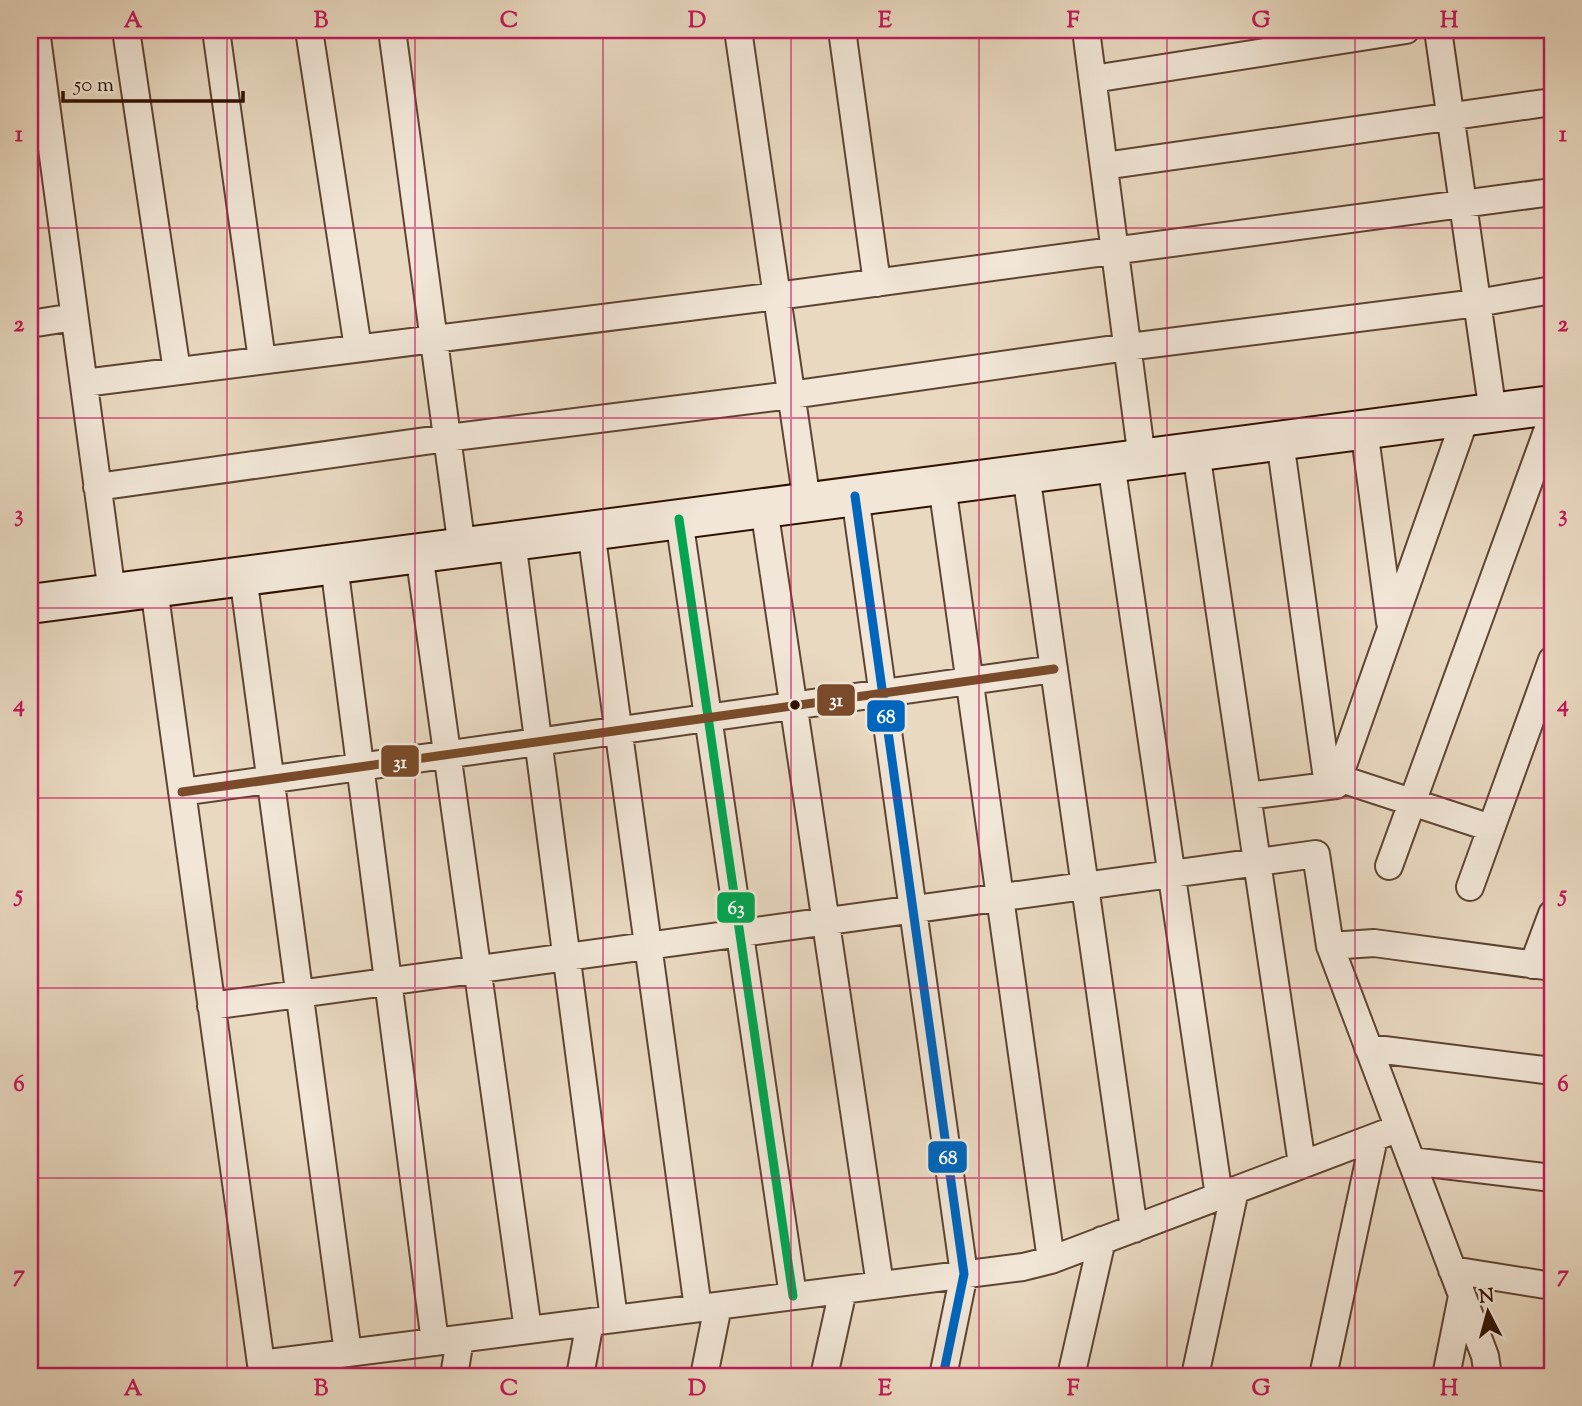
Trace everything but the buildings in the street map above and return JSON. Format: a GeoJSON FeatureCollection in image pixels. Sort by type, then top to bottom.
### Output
{"type":"FeatureCollection","features":[{"type":"Feature","properties":{"kind":"street"},"geometry":{"type":"LineString","coordinates":[[36,30],[112,593]]}},
{"type":"Feature","properties":{"kind":"street"},"geometry":{"type":"LineString","coordinates":[[126,30],[177,371]]}},
{"type":"Feature","properties":{"kind":"street"},"geometry":{"type":"LineString","coordinates":[[216,30],[262,360]]}},
{"type":"Feature","properties":{"kind":"street"},"geometry":{"type":"LineString","coordinates":[[309,30],[358,348]]}},
{"type":"Feature","properties":{"kind":"street"},"geometry":{"type":"LineString","coordinates":[[392,30],[462,548]]}},
{"type":"Feature","properties":{"kind":"street"},"geometry":{"type":"LineString","coordinates":[[738,30],[807,502]]}},
{"type":"Feature","properties":{"kind":"street"},"geometry":{"type":"LineString","coordinates":[[842,30],[877,282]]}},
{"type":"Feature","properties":{"kind":"street"},"geometry":{"type":"LineString","coordinates":[[1086,30],[1128,347],[1127,461],[1171,874],[1227,1193],[1195,1376]]}},
{"type":"Feature","properties":{"kind":"street"},"geometry":{"type":"LineString","coordinates":[[1093,79],[1406,30]]}},
{"type":"Feature","properties":{"kind":"street"},"geometry":{"type":"LineString","coordinates":[[1333,782],[1391,628],[1480,414],[1477,303],[1438,30]]}},
{"type":"Feature","properties":{"kind":"street"},"geometry":{"type":"LineString","coordinates":[[1104,166],[1552,102]]}},
{"type":"Feature","properties":{"kind":"street"},"geometry":{"type":"LineString","coordinates":[[84,383],[776,296],[1552,192]]}},
{"type":"Feature","properties":{"kind":"street"},"geometry":{"type":"LineString","coordinates":[[97,487],[447,438],[791,395],[1128,347],[1477,303],[1552,290]]}},
{"type":"Feature","properties":{"kind":"street"},"geometry":{"type":"LineString","coordinates":[[30,324],[75,317]]}},
{"type":"Feature","properties":{"kind":"street"},"geometry":{"type":"LineString","coordinates":[[30,604],[1552,405]]}},
{"type":"Feature","properties":{"kind":"street"},"geometry":{"type":"LineString","coordinates":[[1389,866],[1552,418]]}},
{"type":"Feature","properties":{"kind":"street"},"geometry":{"type":"LineString","coordinates":[[1364,429],[1391,628]]}},
{"type":"Feature","properties":{"kind":"street"},"geometry":{"type":"LineString","coordinates":[[1280,441],[1333,782]]}},
{"type":"Feature","properties":{"kind":"street"},"geometry":{"type":"LineString","coordinates":[[1196,452],[1303,1164]]}},
{"type":"Feature","properties":{"kind":"street"},"geometry":{"type":"LineString","coordinates":[[1026,474],[1133,1229]]}},
{"type":"Feature","properties":{"kind":"street"},"geometry":{"type":"LineString","coordinates":[[942,485],[1051,1260]]}},
{"type":"Feature","properties":{"kind":"street"},"geometry":{"type":"LineString","coordinates":[[855,496],[964,1274],[943,1376]]}},
{"type":"Feature","properties":{"kind":"street"},"geometry":{"type":"LineString","coordinates":[[764,508],[880,1285]]}},
{"type":"Feature","properties":{"kind":"street"},"geometry":{"type":"LineString","coordinates":[[679,519],[793,1296]]}},
{"type":"Feature","properties":{"kind":"street"},"geometry":{"type":"LineString","coordinates":[[591,531],[648,946],[708,1307],[704,1376]]}},
{"type":"Feature","properties":{"kind":"street"},"geometry":{"type":"LineString","coordinates":[[512,541],[566,957],[602,1321],[580,1376]]}},
{"type":"Feature","properties":{"kind":"street"},"geometry":{"type":"LineString","coordinates":[[419,553],[528,1330]]}},
{"type":"Feature","properties":{"kind":"street"},"geometry":{"type":"LineString","coordinates":[[334,565],[388,981],[453,1376]]}},
{"type":"Feature","properties":{"kind":"street"},"geometry":{"type":"LineString","coordinates":[[243,576],[300,993],[339,1361]]}},
{"type":"Feature","properties":{"kind":"street"},"geometry":{"type":"LineString","coordinates":[[154,588],[261,1364],[339,1361],[448,1340],[1023,1267],[1051,1260],[1399,1128]]}},
{"type":"Feature","properties":{"kind":"street"},"geometry":{"type":"LineString","coordinates":[[1470,887],[1552,660]]}},
{"type":"Feature","properties":{"kind":"street"},"geometry":{"type":"LineString","coordinates":[[182,792],[1054,669]]}},
{"type":"Feature","properties":{"kind":"street"},"geometry":{"type":"LineString","coordinates":[[1247,796],[1333,782],[1412,802],[1491,828]]}},
{"type":"Feature","properties":{"kind":"street"},"geometry":{"type":"LineString","coordinates":[[212,1006],[1316,854],[1330,946],[1485,1356],[1488,1376]]}},
{"type":"Feature","properties":{"kind":"street"},"geometry":{"type":"LineString","coordinates":[[1330,946],[1374,943],[1543,966],[1552,914]]}},
{"type":"Feature","properties":{"kind":"street"},"geometry":{"type":"LineString","coordinates":[[1368,1048],[1552,1071]]}},
{"type":"Feature","properties":{"kind":"street"},"geometry":{"type":"LineString","coordinates":[[1323,1376],[1374,1138]]}},
{"type":"Feature","properties":{"kind":"street"},"geometry":{"type":"LineString","coordinates":[[1411,1161],[1552,1178]]}},
{"type":"Feature","properties":{"kind":"street"},"geometry":{"type":"LineString","coordinates":[[1072,1376],[1102,1240]]}},
{"type":"Feature","properties":{"kind":"street"},"geometry":{"type":"LineString","coordinates":[[1452,1270],[1552,1286]]}},
{"type":"Feature","properties":{"kind":"street"},"geometry":{"type":"LineString","coordinates":[[824,1376],[843,1290]]}},
{"type":"Feature","properties":{"kind":"street"},"geometry":{"type":"LineString","coordinates":[[1446,1376],[1462,1296]]}},
{"type":"Feature","properties":{"kind":"transit line","name":"68"},"geometry":{"type":"LineString","coordinates":[[855,496],[964,1274],[943,1376]]}},
{"type":"Feature","properties":{"kind":"transit line","name":"63"},"geometry":{"type":"LineString","coordinates":[[679,519],[793,1296]]}},
{"type":"Feature","properties":{"kind":"transit line","name":"31"},"geometry":{"type":"LineString","coordinates":[[182,792],[1054,669]]}}]}
